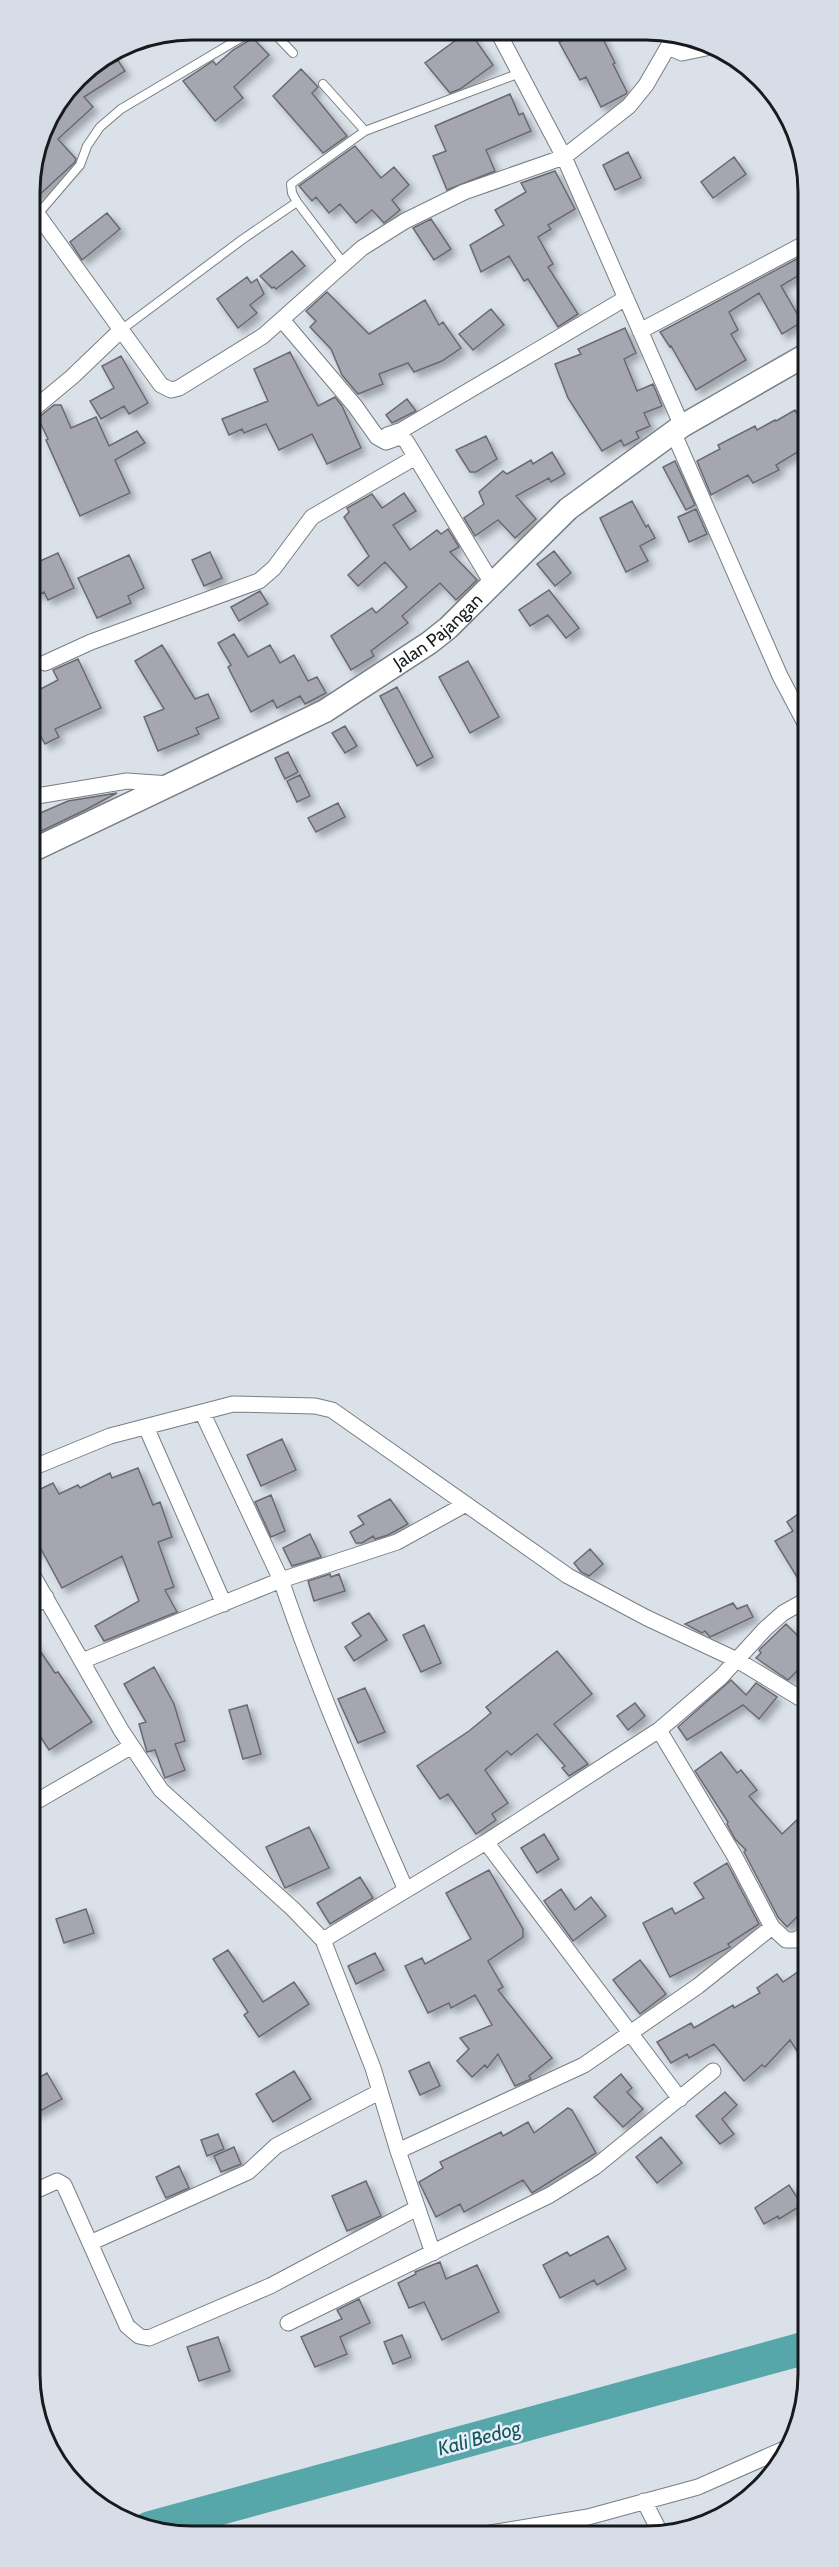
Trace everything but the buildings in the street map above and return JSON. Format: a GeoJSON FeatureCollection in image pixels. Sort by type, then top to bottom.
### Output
{"type":"FeatureCollection","features":[{"type":"Feature","properties":{"kind":"main road","name":"Jalan Pajangan"},"geometry":{"type":"LineString","coordinates":[[41,846],[325,711],[429,643],[448,628],[568,509],[678,430],[798,360]]}},
{"type":"Feature","properties":{"kind":"street"},"geometry":{"type":"LineString","coordinates":[[502,40],[564,157],[640,331],[678,430],[780,676],[798,710]]}},
{"type":"Feature","properties":{"kind":"street"},"geometry":{"type":"LineString","coordinates":[[41,219],[161,386],[171,390],[179,388],[263,336],[283,321],[362,248],[405,221],[464,192],[564,157],[629,106],[646,85],[671,42]]}},
{"type":"Feature","properties":{"kind":"street"},"geometry":{"type":"LineString","coordinates":[[668,47],[682,53],[698,50]]}},
{"type":"Feature","properties":{"kind":"street"},"geometry":{"type":"LineString","coordinates":[[640,331],[798,247]]}},
{"type":"Feature","properties":{"kind":"street"},"geometry":{"type":"LineString","coordinates":[[377,437],[402,430],[626,298]]}},
{"type":"Feature","properties":{"kind":"street"},"geometry":{"type":"LineString","coordinates":[[283,321],[355,406],[377,437],[386,442],[397,437],[403,438],[492,583]]}},
{"type":"Feature","properties":{"kind":"street"},"geometry":{"type":"LineString","coordinates":[[41,403],[122,330]]}},
{"type":"Feature","properties":{"kind":"street"},"geometry":{"type":"LineString","coordinates":[[45,663],[91,642],[259,581],[274,568],[312,517],[414,458]]}},
{"type":"Feature","properties":{"kind":"street"},"geometry":{"type":"LineString","coordinates":[[41,795],[126,781],[170,784]]}},
{"type":"Feature","properties":{"kind":"street"},"geometry":{"type":"LineString","coordinates":[[40,1465],[110,1436],[233,1404],[315,1406],[332,1410],[568,1576],[647,1618],[737,1660],[798,1697]]}},
{"type":"Feature","properties":{"kind":"street"},"geometry":{"type":"LineString","coordinates":[[202,1412],[281,1580],[347,1756],[406,1890]]}},
{"type":"Feature","properties":{"kind":"street"},"geometry":{"type":"LineString","coordinates":[[146,1427],[224,1604]]}},
{"type":"Feature","properties":{"kind":"street"},"geometry":{"type":"LineString","coordinates":[[82,1661],[281,1580],[397,1542],[466,1504]]}},
{"type":"Feature","properties":{"kind":"street"},"geometry":{"type":"LineString","coordinates":[[40,1588],[132,1746],[161,1790],[293,1909],[323,1940],[373,2068],[398,2151],[433,2253]]}},
{"type":"Feature","properties":{"kind":"street"},"geometry":{"type":"LineString","coordinates":[[40,1601],[46,1597]]}},
{"type":"Feature","properties":{"kind":"street"},"geometry":{"type":"LineString","coordinates":[[323,1940],[486,1842],[659,1730],[737,1660],[765,1629],[783,1613],[798,1605]]}},
{"type":"Feature","properties":{"kind":"street"},"geometry":{"type":"LineString","coordinates":[[659,1730],[734,1855],[772,1928],[786,1940],[798,1939]]}},
{"type":"Feature","properties":{"kind":"street"},"geometry":{"type":"LineString","coordinates":[[40,1799],[132,1746]]}},
{"type":"Feature","properties":{"kind":"street"},"geometry":{"type":"LineString","coordinates":[[486,1842],[680,2099]]}},
{"type":"Feature","properties":{"kind":"street"},"geometry":{"type":"LineString","coordinates":[[398,2151],[584,2065],[698,1986],[772,1928]]}},
{"type":"Feature","properties":{"kind":"street"},"geometry":{"type":"LineString","coordinates":[[288,2323],[550,2195],[595,2167],[713,2071]]}},
{"type":"Feature","properties":{"kind":"street"},"geometry":{"type":"LineString","coordinates":[[90,2243],[248,2172],[276,2146],[379,2092]]}},
{"type":"Feature","properties":{"kind":"street"},"geometry":{"type":"LineString","coordinates":[[40,2189],[57,2181],[64,2185],[127,2326],[139,2336],[149,2338],[270,2286],[417,2208]]}},
{"type":"Feature","properties":{"kind":"street"},"geometry":{"type":"LineString","coordinates":[[533,2526],[588,2517],[698,2487],[777,2452]]}},
{"type":"Feature","properties":{"kind":"street"},"geometry":{"type":"LineString","coordinates":[[644,2501],[657,2526]]}},
{"type":"Feature","properties":{"kind":"lane"},"geometry":{"type":"LineString","coordinates":[[41,202],[80,165],[87,146],[100,127],[121,109],[237,40]]}},
{"type":"Feature","properties":{"kind":"lane"},"geometry":{"type":"LineString","coordinates":[[281,40],[293,53]]}},
{"type":"Feature","properties":{"kind":"lane"},"geometry":{"type":"LineString","coordinates":[[344,264],[297,202],[292,193],[291,184],[365,131],[520,73]]}},
{"type":"Feature","properties":{"kind":"lane"},"geometry":{"type":"LineString","coordinates":[[323,84],[365,131]]}},
{"type":"Feature","properties":{"kind":"lane"},"geometry":{"type":"LineString","coordinates":[[122,330],[243,239],[297,202]]}},
{"type":"Feature","properties":{"kind":"waterway","name":"Kali Bedog"},"geometry":{"type":"LineString","coordinates":[[163,2524],[798,2350]]}}]}
